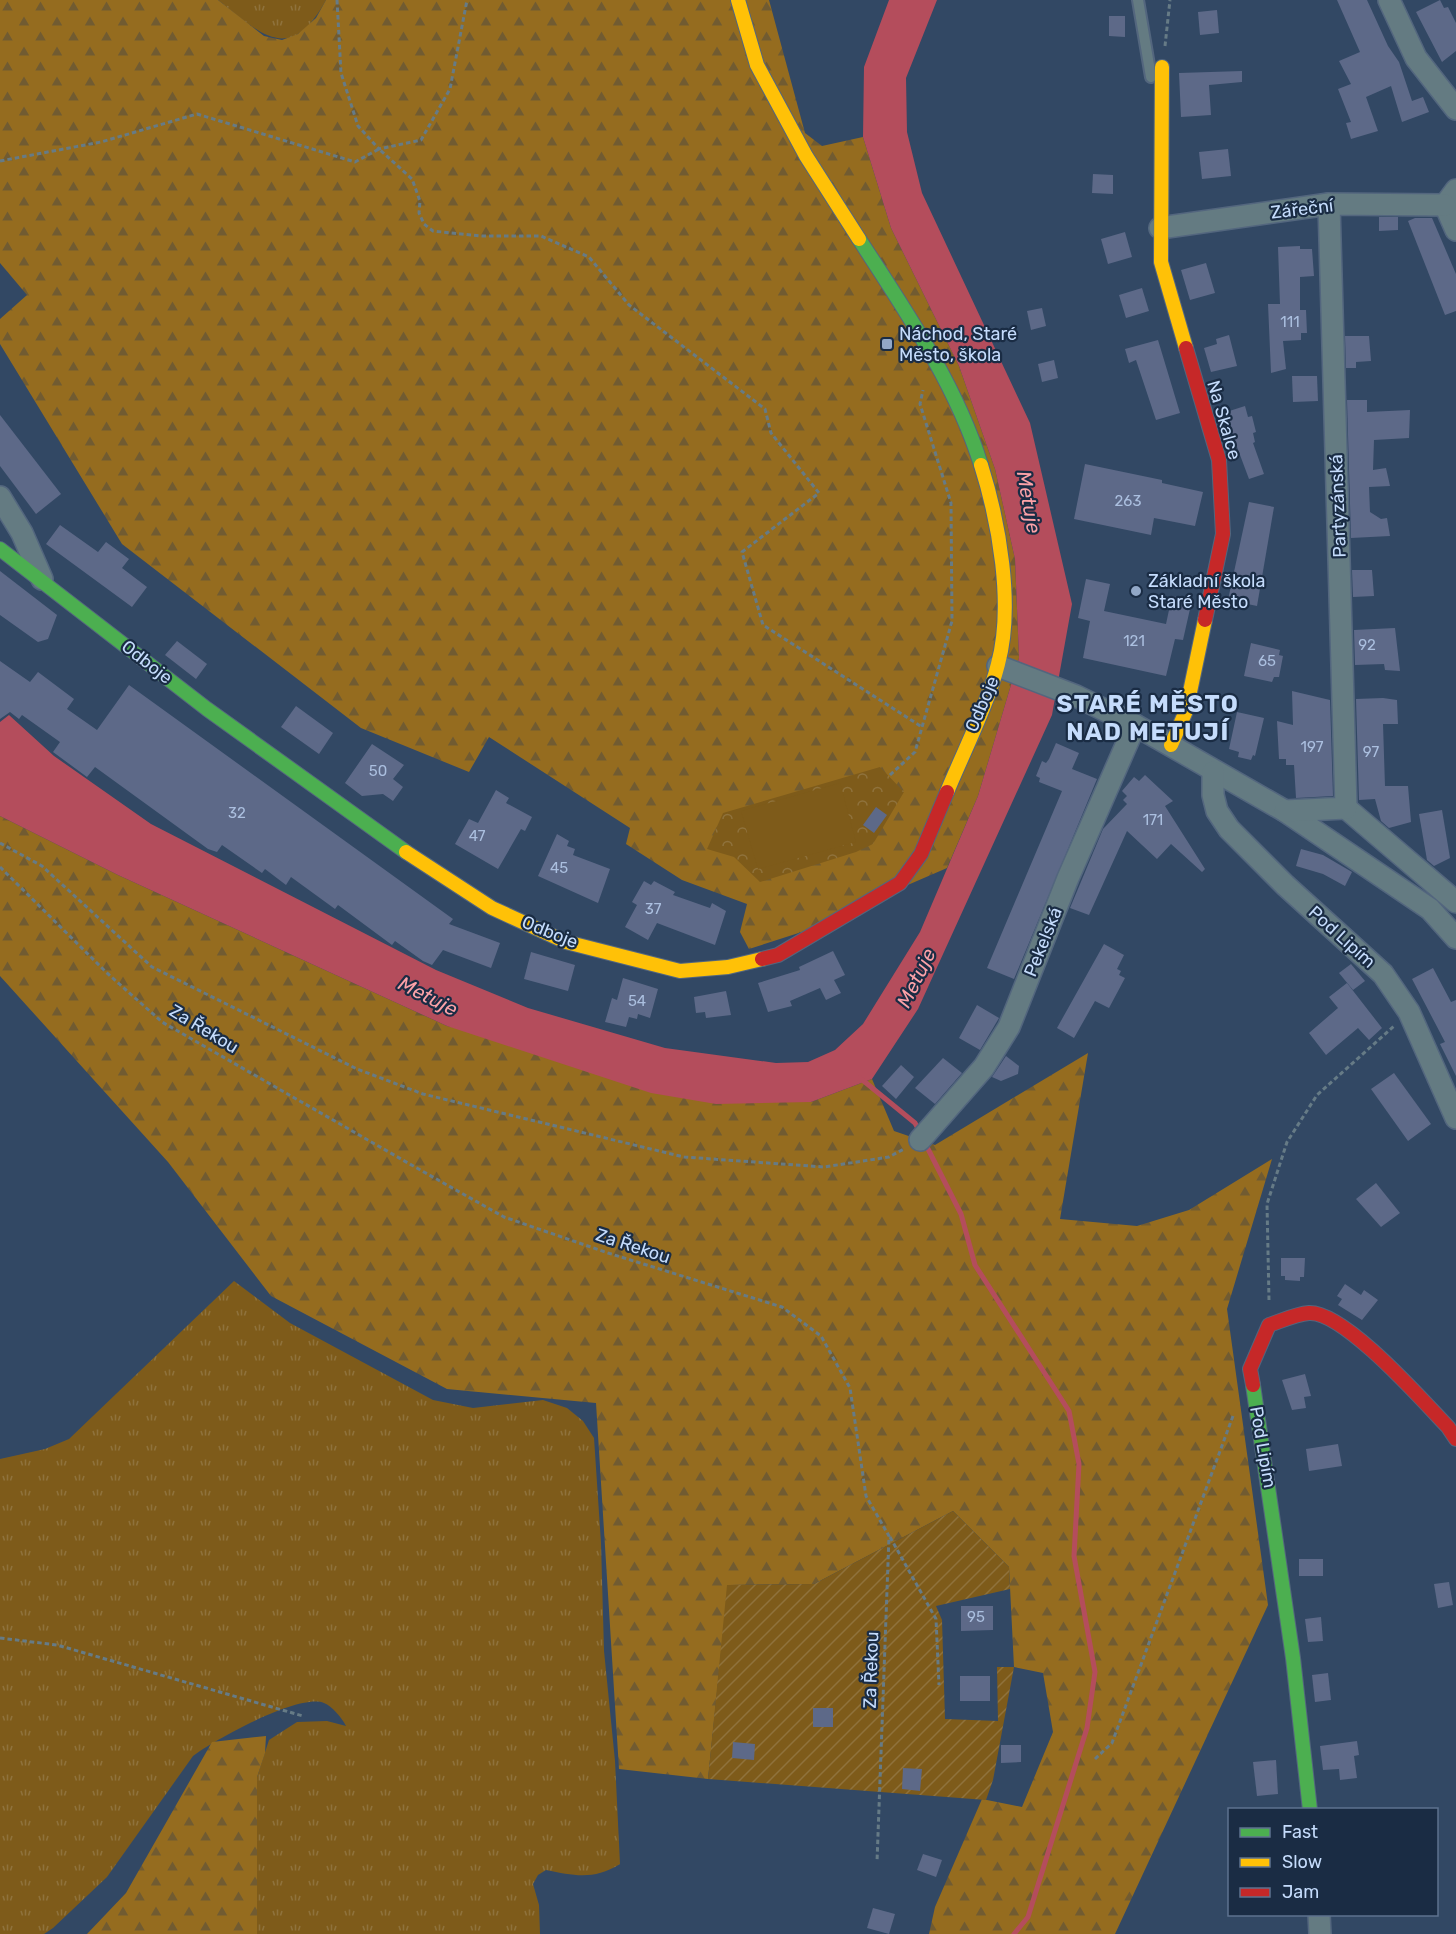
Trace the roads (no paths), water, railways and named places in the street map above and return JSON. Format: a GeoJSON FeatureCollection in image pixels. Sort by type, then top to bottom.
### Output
{"type":"FeatureCollection","features":[{"type":"Feature","properties":{"kind":"street","name":"Odboje"},"geometry":{"type":"LineString","coordinates":[[0,549],[216,716],[423,865],[492,908],[566,942],[680,971],[728,967],[778,955],[900,883],[921,854],[1005,669],[1005,615],[1000,556],[991,501],[966,424],[931,357],[816,173],[756,63],[738,0]]}},
{"type":"Feature","properties":{"kind":"street"},"geometry":{"type":"LineString","coordinates":[[1389,0],[1416,57],[1456,108]]}},
{"type":"Feature","properties":{"kind":"street","name":"Na Skalce"},"geometry":{"type":"LineString","coordinates":[[1162,67],[1161,262],[1219,460],[1223,504],[1223,534],[1189,700],[1171,745]]}},
{"type":"Feature","properties":{"kind":"street"},"geometry":{"type":"LineString","coordinates":[[1451,198],[1456,230]]}},
{"type":"Feature","properties":{"kind":"street","name":"Zářeční"},"geometry":{"type":"LineString","coordinates":[[1160,228],[1329,204],[1451,198]]}},
{"type":"Feature","properties":{"kind":"street","name":"Partyzánská"},"geometry":{"type":"LineString","coordinates":[[1329,204],[1346,808]]}},
{"type":"Feature","properties":{"kind":"street","name":"Odboje"},"geometry":{"type":"LineString","coordinates":[[0,497],[22,533],[44,582]]}},
{"type":"Feature","properties":{"kind":"street"},"geometry":{"type":"LineString","coordinates":[[1005,669],[1076,696],[1135,724],[1213,772],[1285,811],[1430,909],[1456,938]]}},
{"type":"Feature","properties":{"kind":"street","name":"Pekelská"},"geometry":{"type":"LineString","coordinates":[[920,1140],[984,1067],[1009,1027],[1068,879],[1135,724]]}},
{"type":"Feature","properties":{"kind":"street","name":"Pod Lipím"},"geometry":{"type":"LineString","coordinates":[[1213,772],[1215,803],[1229,829],[1285,885],[1383,974],[1409,1012],[1456,1118]]}},
{"type":"Feature","properties":{"kind":"street"},"geometry":{"type":"LineString","coordinates":[[1285,811],[1346,808],[1456,902]]}},
{"type":"Feature","properties":{"kind":"street","name":"Pod Lipím"},"geometry":{"type":"LineString","coordinates":[[1310,1808],[1286,1601],[1250,1370],[1269,1325],[1311,1313],[1342,1326],[1380,1356],[1448,1427],[1456,1439]]}},
{"type":"Feature","properties":{"kind":"street"},"geometry":{"type":"LineString","coordinates":[[1319,1916],[1320,1934]]}},
{"type":"Feature","properties":{"kind":"lane","name":"Na Skalce"},"geometry":{"type":"LineString","coordinates":[[1138,0],[1149,71],[1162,102]]}},
{"type":"Feature","properties":{"kind":"water","name":"Metuje"},"geometry":{"type":"Polygon","coordinates":[[[889,0],[937,0],[906,78],[907,132],[922,193],[1030,423],[1072,604],[1052,715],[918,1009],[872,1079],[811,1102],[716,1104],[651,1093],[447,1026],[118,875],[0,816],[0,722],[9,715],[54,756],[151,824],[436,970],[528,1008],[665,1048],[776,1063],[808,1062],[835,1050],[863,1024],[920,932],[978,796],[1019,658],[1015,559],[995,469],[959,366],[891,228],[863,137],[864,67],[889,0]]]}},
{"type":"Feature","properties":{"kind":"waterway"},"geometry":{"type":"LineString","coordinates":[[860,1078],[915,1123],[920,1132]]}},
{"type":"Feature","properties":{"kind":"waterway"},"geometry":{"type":"LineString","coordinates":[[925,1143],[961,1214],[975,1265],[1069,1411],[1079,1464],[1074,1556],[1095,1672],[1087,1728],[1028,1917],[1014,1934]]}},
{"type":"Feature","properties":{"kind":"place","name":"Náchod, Staré Město, škola"},"geometry":{"type":"Point","coordinates":[887,344]}},
{"type":"Feature","properties":{"kind":"place","name":"Základní škola Staré Město"},"geometry":{"type":"Point","coordinates":[1136,591]}},
{"type":"Feature","properties":{"kind":"district","name":"STARÉ MĚSTO NAD METUJÍ"},"geometry":{"type":"Point","coordinates":[1148,718]}}]}
